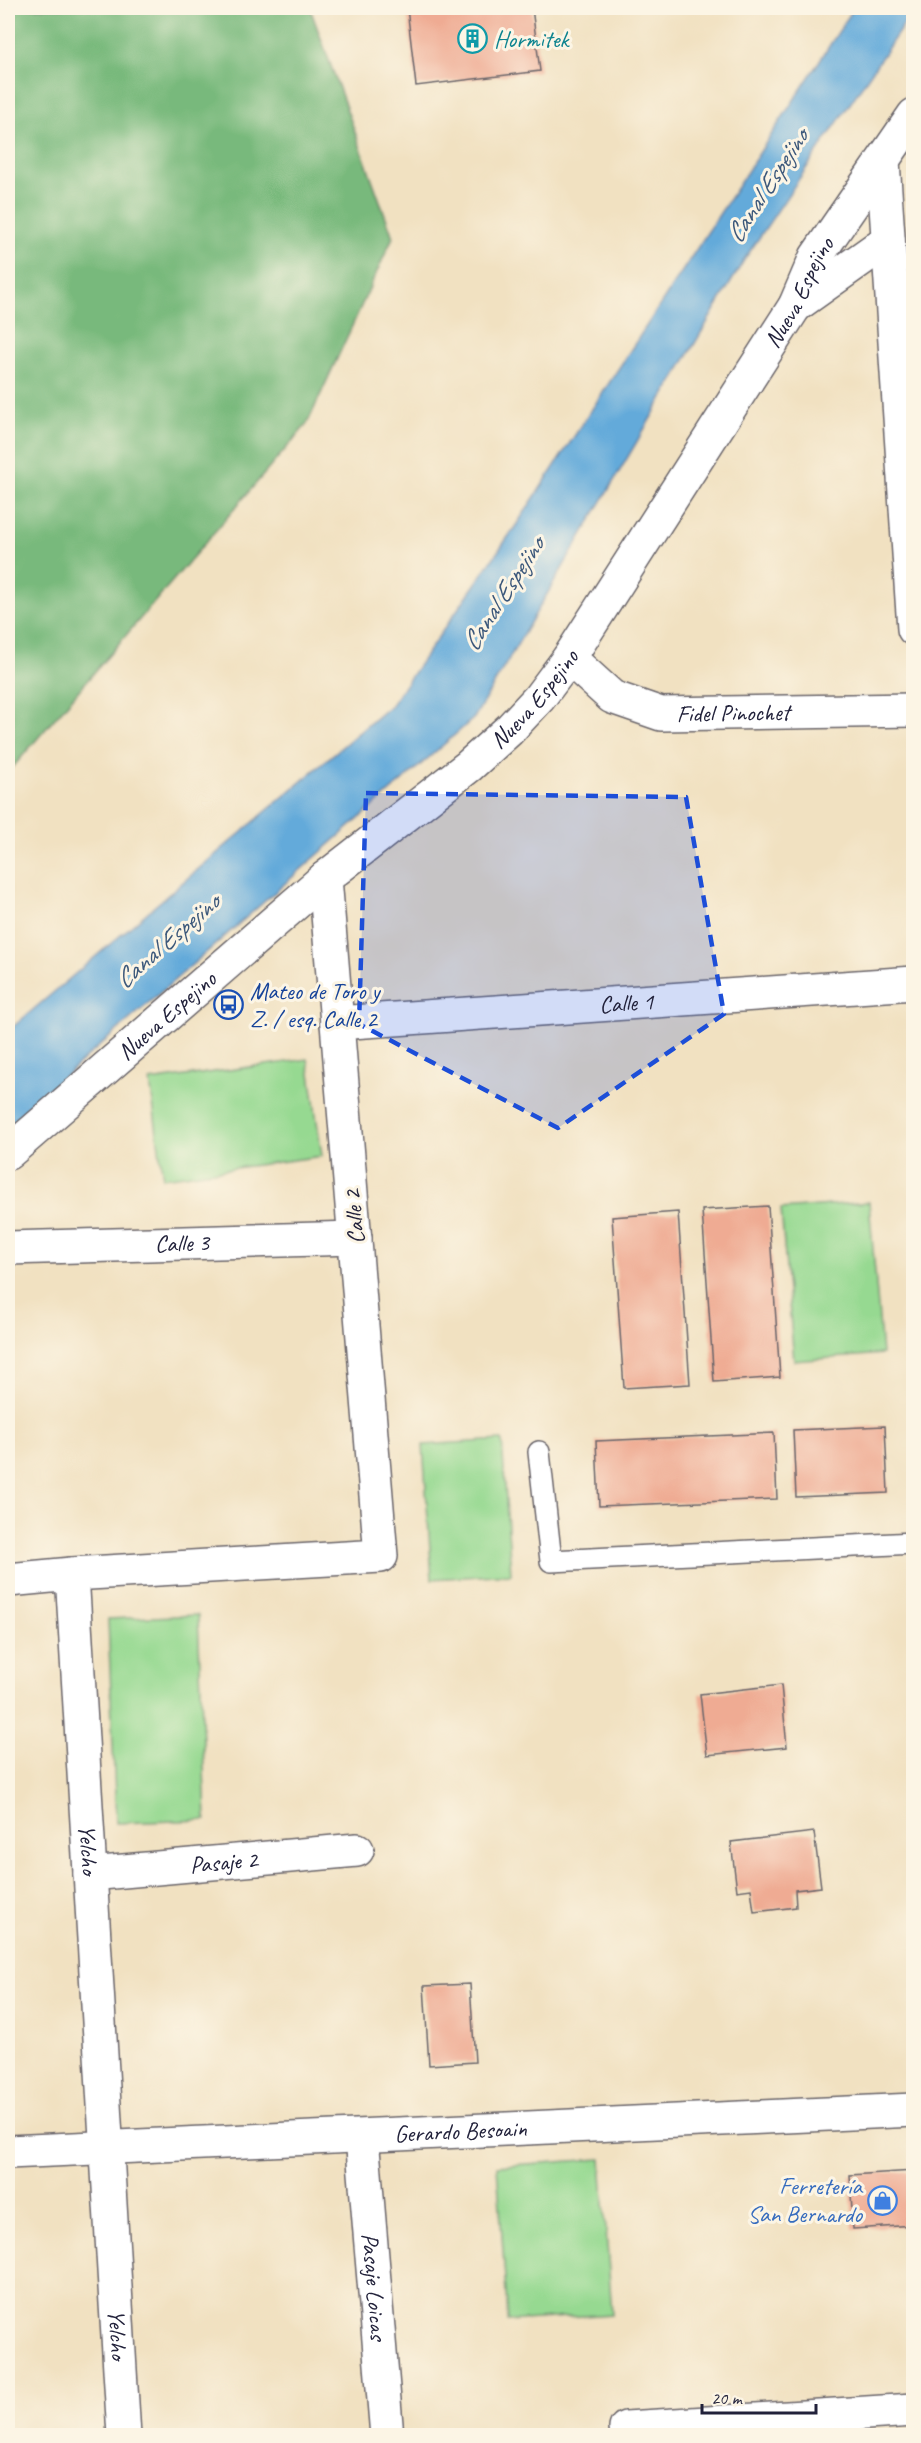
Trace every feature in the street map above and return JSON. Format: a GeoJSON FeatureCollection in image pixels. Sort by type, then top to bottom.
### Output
{"type":"FeatureCollection","features":[{"type":"Feature","properties":{"kind":"street","name":"Nueva Espejino"},"geometry":{"type":"LineString","coordinates":[[8,1153],[325,878],[469,766],[509,730],[538,698],[569,658],[795,306],[816,257],[914,115]]}},
{"type":"Feature","properties":{"kind":"street"},"geometry":{"type":"LineString","coordinates":[[883,161],[914,629]]}},
{"type":"Feature","properties":{"kind":"street"},"geometry":{"type":"LineString","coordinates":[[795,306],[888,240]]}},
{"type":"Feature","properties":{"kind":"street","name":"Fidel Pinochet"},"geometry":{"type":"LineString","coordinates":[[569,658],[612,697],[661,714],[914,710]]}},
{"type":"Feature","properties":{"kind":"street","name":"Calle 2"},"geometry":{"type":"LineString","coordinates":[[72,1574],[381,1556],[325,878]]}},
{"type":"Feature","properties":{"kind":"street","name":"Calle 1"},"geometry":{"type":"LineString","coordinates":[[337,1023],[914,983]]}},
{"type":"Feature","properties":{"kind":"street","name":"Calle 3"},"geometry":{"type":"LineString","coordinates":[[8,1248],[356,1238]]}},
{"type":"Feature","properties":{"kind":"street"},"geometry":{"type":"LineString","coordinates":[[8,1580],[72,1574]]}},
{"type":"Feature","properties":{"kind":"street","name":"Yelcho"},"geometry":{"type":"LineString","coordinates":[[72,1574],[124,2436]]}},
{"type":"Feature","properties":{"kind":"street","name":"Pasaje 2"},"geometry":{"type":"LineString","coordinates":[[90,1874],[357,1851]]}},
{"type":"Feature","properties":{"kind":"street","name":"Gerardo Besoain"},"geometry":{"type":"LineString","coordinates":[[8,2152],[914,2110]]}},
{"type":"Feature","properties":{"kind":"street","name":"Pasaje Loicas"},"geometry":{"type":"LineString","coordinates":[[362,2137],[387,2436]]}},
{"type":"Feature","properties":{"kind":"street"},"geometry":{"type":"LineString","coordinates":[[626,2428],[914,2410]]}},
{"type":"Feature","properties":{"kind":"lane"},"geometry":{"type":"LineString","coordinates":[[539,1452],[551,1561],[914,1543]]}},
{"type":"Feature","properties":{"kind":"highlighted area"},"geometry":{"type":"Polygon","coordinates":[[[366,793],[686,797],[724,1014],[558,1128],[359,1024],[366,793]]]}},
{"type":"Feature","properties":{"kind":"green space"},"geometry":{"type":"Polygon","coordinates":[[[8,8],[310,8],[393,237],[307,424],[8,773],[8,8]]]}},
{"type":"Feature","properties":{"kind":"green space"},"geometry":{"type":"Polygon","coordinates":[[[308,1059],[322,1156],[163,1178],[150,1081],[308,1059]]]}},
{"type":"Feature","properties":{"kind":"green space"},"geometry":{"type":"Polygon","coordinates":[[[869,1202],[882,1354],[794,1361],[781,1209],[869,1202]]]}},
{"type":"Feature","properties":{"kind":"green space"},"geometry":{"type":"Polygon","coordinates":[[[502,1440],[511,1574],[432,1579],[423,1445],[502,1440]]]}},
{"type":"Feature","properties":{"kind":"green space"},"geometry":{"type":"Polygon","coordinates":[[[198,1615],[206,1820],[116,1823],[108,1619],[198,1615]]]}},
{"type":"Feature","properties":{"kind":"green space"},"geometry":{"type":"Polygon","coordinates":[[[601,2159],[612,2314],[508,2321],[497,2166],[601,2159]]]}},
{"type":"Feature","properties":{"kind":"water","name":"Canal Espejino"},"geometry":{"type":"Polygon","coordinates":[[[854,8],[913,8],[913,11],[744,260],[474,718],[8,1126],[8,1031],[391,705],[515,527],[854,8]]]}},
{"type":"Feature","properties":{"kind":"building","name":"Hormitek"},"geometry":{"type":"Polygon","coordinates":[[[407,8],[532,8],[540,71],[416,86],[407,8]]]}},
{"type":"Feature","properties":{"kind":"building"},"geometry":{"type":"Polygon","coordinates":[[[768,1206],[780,1377],[714,1382],[702,1210],[768,1206]]]}},
{"type":"Feature","properties":{"kind":"building"},"geometry":{"type":"Polygon","coordinates":[[[678,1212],[690,1384],[624,1388],[612,1217],[678,1212]]]}},
{"type":"Feature","properties":{"kind":"building"},"geometry":{"type":"Polygon","coordinates":[[[885,1426],[888,1493],[796,1497],[793,1430],[885,1426]]]}},
{"type":"Feature","properties":{"kind":"building"},"geometry":{"type":"Polygon","coordinates":[[[774,1433],[777,1499],[599,1506],[596,1441],[774,1433]]]}},
{"type":"Feature","properties":{"kind":"building"},"geometry":{"type":"Polygon","coordinates":[[[781,1685],[787,1747],[707,1755],[700,1694],[781,1685]]]}},
{"type":"Feature","properties":{"kind":"building"},"geometry":{"type":"Polygon","coordinates":[[[814,1832],[821,1887],[795,1890],[796,1907],[754,1912],[751,1889],[737,1891],[731,1842],[814,1832]]]}},
{"type":"Feature","properties":{"kind":"building"},"geometry":{"type":"Polygon","coordinates":[[[470,1984],[475,2062],[429,2065],[424,1986],[470,1984]]]}},
{"type":"Feature","properties":{"kind":"building","name":"Ferretería San Bernardo"},"geometry":{"type":"Polygon","coordinates":[[[914,2171],[914,2225],[853,2229],[850,2175],[914,2171]]]}},
{"type":"Feature","properties":{"kind":"place","name":"Hormitek"},"geometry":{"type":"Point","coordinates":[473,39]}},
{"type":"Feature","properties":{"kind":"place","name":"Mateo de Toro y Z. / esq. Calle 2"},"geometry":{"type":"Point","coordinates":[229,1005]}},
{"type":"Feature","properties":{"kind":"place","name":"Ferretería San Bernardo"},"geometry":{"type":"Point","coordinates":[883,2200]}}]}
